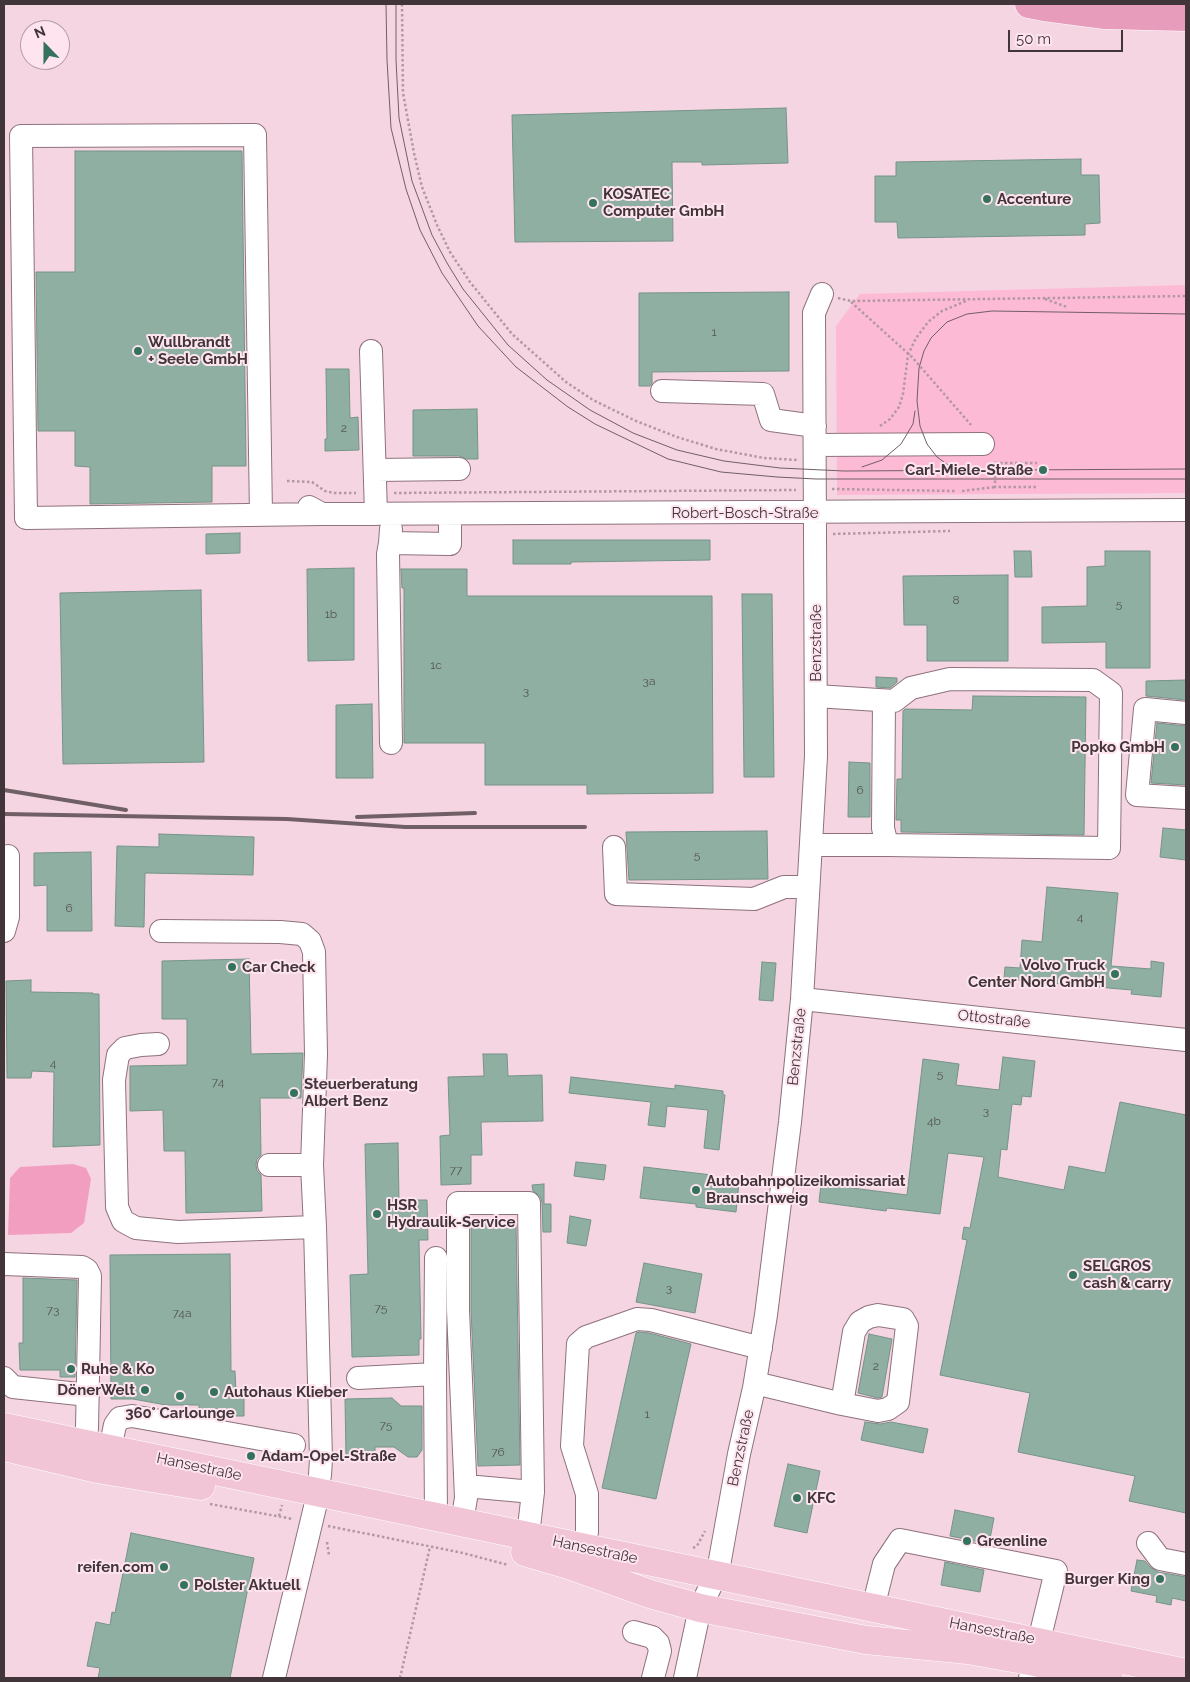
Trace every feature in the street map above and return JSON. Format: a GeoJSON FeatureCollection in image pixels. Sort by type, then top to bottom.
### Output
{"type":"FeatureCollection","features":[{"type":"Feature","properties":{"kind":"highway"},"geometry":{"type":"LineString","coordinates":[[1029,4],[1105,15],[1186,17]]}},
{"type":"Feature","properties":{"kind":"main road","name":"Hansestraße"},"geometry":{"type":"LineString","coordinates":[[4,1427],[92,1452],[315,1507],[507,1546],[570,1565],[650,1594],[700,1608],[866,1640],[968,1650],[1035,1660],[1186,1673]]}},
{"type":"Feature","properties":{"kind":"main road","name":"Hansestraße"},"geometry":{"type":"LineString","coordinates":[[4,1447],[92,1452]]}},
{"type":"Feature","properties":{"kind":"main road","name":"Hansestraße"},"geometry":{"type":"LineString","coordinates":[[315,1507],[449,1520],[873,1608],[1035,1660],[1109,1678]]}},
{"type":"Feature","properties":{"kind":"street"},"geometry":{"type":"LineString","coordinates":[[12,135],[255,134],[261,515]]}},
{"type":"Feature","properties":{"kind":"street","name":"Robert-Bosch-Straße"},"geometry":{"type":"LineString","coordinates":[[12,135],[26,518],[261,515],[381,507],[450,514],[815,523],[1186,510]]}},
{"type":"Feature","properties":{"kind":"street"},"geometry":{"type":"LineString","coordinates":[[815,523],[814,313],[822,294]]}},
{"type":"Feature","properties":{"kind":"street"},"geometry":{"type":"LineString","coordinates":[[370,351],[375,470],[381,507],[390,543],[388,554],[391,743]]}},
{"type":"Feature","properties":{"kind":"street"},"geometry":{"type":"LineString","coordinates":[[662,391],[763,394],[771,420],[816,444],[980,438]]}},
{"type":"Feature","properties":{"kind":"street"},"geometry":{"type":"LineString","coordinates":[[375,470],[459,469]]}},
{"type":"Feature","properties":{"kind":"street"},"geometry":{"type":"LineString","coordinates":[[390,543],[450,544],[450,514]]}},
{"type":"Feature","properties":{"kind":"street","name":"Benzstraße"},"geometry":{"type":"LineString","coordinates":[[685,1678],[700,1608],[716,1575],[739,1454],[755,1383],[787,1150],[802,999],[816,756],[815,523]]}},
{"type":"Feature","properties":{"kind":"street"},"geometry":{"type":"LineString","coordinates":[[811,845],[1109,848],[1111,694],[1093,680],[950,679],[912,688],[894,701],[816,696]]}},
{"type":"Feature","properties":{"kind":"street"},"geometry":{"type":"LineString","coordinates":[[884,701],[883,828],[887,846]]}},
{"type":"Feature","properties":{"kind":"street"},"geometry":{"type":"LineString","coordinates":[[1186,713],[1145,709],[1137,795],[1186,798]]}},
{"type":"Feature","properties":{"kind":"street"},"geometry":{"type":"LineString","coordinates":[[614,847],[616,894],[754,899],[784,887],[808,887]]}},
{"type":"Feature","properties":{"kind":"street"},"geometry":{"type":"LineString","coordinates":[[4,931],[8,917],[8,856]]}},
{"type":"Feature","properties":{"kind":"street"},"geometry":{"type":"LineString","coordinates":[[161,931],[280,932],[302,934],[310,941],[314,952],[316,1054],[312,1164],[321,1459],[315,1507],[274,1678]]}},
{"type":"Feature","properties":{"kind":"street","name":"Ottostraße"},"geometry":{"type":"LineString","coordinates":[[802,999],[1186,1040]]}},
{"type":"Feature","properties":{"kind":"street"},"geometry":{"type":"LineString","coordinates":[[158,1044],[141,1044],[125,1048],[118,1055],[114,1080],[117,1207],[123,1221],[136,1228],[178,1232],[315,1227]]}},
{"type":"Feature","properties":{"kind":"street"},"geometry":{"type":"LineString","coordinates":[[269,1165],[312,1164]]}},
{"type":"Feature","properties":{"kind":"street"},"geometry":{"type":"LineString","coordinates":[[449,1520],[466,1498],[458,1310],[458,1203],[529,1203],[533,1492],[528,1536]]}},
{"type":"Feature","properties":{"kind":"street"},"geometry":{"type":"LineString","coordinates":[[436,1258],[435,1374],[449,1520]]}},
{"type":"Feature","properties":{"kind":"street"},"geometry":{"type":"LineString","coordinates":[[4,1264],[82,1267],[87,1270],[90,1276],[88,1395],[92,1452]]}},
{"type":"Feature","properties":{"kind":"street"},"geometry":{"type":"LineString","coordinates":[[582,1547],[587,1532],[587,1494],[572,1446],[578,1344],[586,1337],[637,1319],[651,1320],[761,1348]]}},
{"type":"Feature","properties":{"kind":"street"},"geometry":{"type":"LineString","coordinates":[[358,1378],[435,1374]]}},
{"type":"Feature","properties":{"kind":"street"},"geometry":{"type":"LineString","coordinates":[[4,1378],[13,1387],[88,1395]]}},
{"type":"Feature","properties":{"kind":"street"},"geometry":{"type":"LineString","coordinates":[[755,1383],[842,1404]]}},
{"type":"Feature","properties":{"kind":"street"},"geometry":{"type":"LineString","coordinates":[[92,1452],[120,1418],[132,1416],[294,1445]]}},
{"type":"Feature","properties":{"kind":"street"},"geometry":{"type":"LineString","coordinates":[[466,1486],[533,1492]]}},
{"type":"Feature","properties":{"kind":"street"},"geometry":{"type":"LineString","coordinates":[[873,1608],[884,1564],[900,1540],[1056,1571],[1035,1660]]}},
{"type":"Feature","properties":{"kind":"street"},"geometry":{"type":"LineString","coordinates":[[1148,1543],[1160,1559],[1186,1564]]}},
{"type":"Feature","properties":{"kind":"street"},"geometry":{"type":"LineString","coordinates":[[634,1632],[652,1637],[658,1643],[660,1651],[653,1678]]}},
{"type":"Feature","properties":{"kind":"path"},"geometry":{"type":"LineString","coordinates":[[402,4],[404,93],[422,187],[450,252],[470,282],[512,334],[539,360],[566,382],[593,400],[636,421],[677,437],[716,448],[764,458],[816,444]]}},
{"type":"Feature","properties":{"kind":"path"},"geometry":{"type":"LineString","coordinates":[[822,294],[851,301],[1186,296]]}},
{"type":"Feature","properties":{"kind":"path"},"geometry":{"type":"LineString","coordinates":[[1043,299],[1056,305],[1067,307]]}},
{"type":"Feature","properties":{"kind":"path"},"geometry":{"type":"LineString","coordinates":[[874,428],[890,419],[899,406],[903,394],[908,355],[916,338],[928,322],[942,311],[967,300]]}},
{"type":"Feature","properties":{"kind":"path"},"geometry":{"type":"LineString","coordinates":[[851,301],[912,357],[980,438]]}},
{"type":"Feature","properties":{"kind":"path"},"geometry":{"type":"LineString","coordinates":[[995,487],[995,463],[1037,463]]}},
{"type":"Feature","properties":{"kind":"path"},"geometry":{"type":"LineString","coordinates":[[287,481],[312,482],[325,491],[381,507],[816,489],[961,491],[995,487],[1036,487]]}},
{"type":"Feature","properties":{"kind":"path"},"geometry":{"type":"LineString","coordinates":[[815,523],[952,531]]}},
{"type":"Feature","properties":{"kind":"path"},"geometry":{"type":"LineString","coordinates":[[204,1504],[315,1507],[430,1547],[463,1553],[510,1566]]}},
{"type":"Feature","properties":{"kind":"path"},"geometry":{"type":"LineString","coordinates":[[400,1678],[430,1547]]}},
{"type":"Feature","properties":{"kind":"shaded area"},"geometry":{"type":"Polygon","coordinates":[[[1186,285],[1186,493],[837,495],[836,326],[860,294],[1186,285]]]}},
{"type":"Feature","properties":{"kind":"shaded area"},"geometry":{"type":"Polygon","coordinates":[[[73,1164],[86,1168],[91,1179],[84,1223],[71,1233],[8,1235],[10,1178],[20,1167],[73,1164]]]}},
{"type":"Feature","properties":{"kind":"building","name":"KOSATEC Computer GmbH"},"geometry":{"type":"Polygon","coordinates":[[[786,108],[788,163],[702,165],[702,162],[672,162],[673,241],[515,242],[512,115],[786,108]]]}},
{"type":"Feature","properties":{"kind":"building","name":"Wullbrandt + Seele GmbH"},"geometry":{"type":"Polygon","coordinates":[[[75,151],[242,151],[246,466],[212,466],[212,502],[90,504],[90,467],[75,466],[75,431],[38,431],[36,272],[75,272],[75,151]]]}},
{"type":"Feature","properties":{"kind":"building","name":"Accenture"},"geometry":{"type":"Polygon","coordinates":[[[1081,159],[1081,175],[1099,175],[1100,223],[1085,224],[1085,235],[898,238],[897,222],[875,222],[875,176],[896,176],[896,162],[1081,159]]]}},
{"type":"Feature","properties":{"kind":"building"},"geometry":{"type":"Polygon","coordinates":[[[789,292],[789,371],[652,372],[652,383],[650,386],[639,386],[639,293],[789,292]]]}},
{"type":"Feature","properties":{"kind":"building"},"geometry":{"type":"Polygon","coordinates":[[[326,369],[349,369],[350,418],[358,417],[359,450],[325,451],[325,439],[327,439],[326,369]]]}},
{"type":"Feature","properties":{"kind":"building"},"geometry":{"type":"Polygon","coordinates":[[[477,409],[478,459],[467,459],[459,456],[413,456],[413,410],[477,409]]]}},
{"type":"Feature","properties":{"kind":"building"},"geometry":{"type":"Polygon","coordinates":[[[240,533],[240,553],[206,554],[206,534],[240,533]]]}},
{"type":"Feature","properties":{"kind":"building"},"geometry":{"type":"Polygon","coordinates":[[[513,540],[710,540],[710,560],[513,564],[513,540]]]}},
{"type":"Feature","properties":{"kind":"building"},"geometry":{"type":"Polygon","coordinates":[[[1014,551],[1031,551],[1032,577],[1015,577],[1014,551]]]}},
{"type":"Feature","properties":{"kind":"building"},"geometry":{"type":"Polygon","coordinates":[[[1105,551],[1150,551],[1150,668],[1106,668],[1106,642],[1042,643],[1042,607],[1087,606],[1087,567],[1105,566],[1105,551]]]}},
{"type":"Feature","properties":{"kind":"building"},"geometry":{"type":"Polygon","coordinates":[[[354,568],[354,660],[308,661],[307,569],[354,568]]]}},
{"type":"Feature","properties":{"kind":"building"},"geometry":{"type":"Polygon","coordinates":[[[401,569],[467,569],[467,596],[712,596],[713,793],[587,794],[587,785],[485,785],[485,743],[404,743],[404,588],[402,588],[401,569]]]}},
{"type":"Feature","properties":{"kind":"building"},"geometry":{"type":"Polygon","coordinates":[[[1008,575],[1008,661],[927,661],[927,625],[904,625],[903,576],[1008,575]]]}},
{"type":"Feature","properties":{"kind":"building"},"geometry":{"type":"Polygon","coordinates":[[[201,590],[204,762],[63,764],[60,593],[201,590]]]}},
{"type":"Feature","properties":{"kind":"building"},"geometry":{"type":"Polygon","coordinates":[[[742,594],[772,594],[774,777],[744,777],[742,594]]]}},
{"type":"Feature","properties":{"kind":"building"},"geometry":{"type":"Polygon","coordinates":[[[876,677],[897,678],[897,682],[890,688],[876,687],[876,677]]]}},
{"type":"Feature","properties":{"kind":"building"},"geometry":{"type":"Polygon","coordinates":[[[1186,680],[1186,700],[1146,696],[1146,681],[1186,680]]]}},
{"type":"Feature","properties":{"kind":"building"},"geometry":{"type":"Polygon","coordinates":[[[973,696],[1086,697],[1084,835],[901,832],[901,820],[896,820],[897,779],[902,779],[903,711],[905,709],[972,710],[973,696]]]}},
{"type":"Feature","properties":{"kind":"building"},"geometry":{"type":"Polygon","coordinates":[[[372,704],[373,778],[336,778],[336,705],[372,704]]]}},
{"type":"Feature","properties":{"kind":"building"},"geometry":{"type":"Polygon","coordinates":[[[1157,723],[1186,726],[1186,785],[1151,783],[1157,723]]]}},
{"type":"Feature","properties":{"kind":"building"},"geometry":{"type":"Polygon","coordinates":[[[849,762],[870,763],[870,817],[848,817],[849,762]]]}},
{"type":"Feature","properties":{"kind":"building"},"geometry":{"type":"Polygon","coordinates":[[[1163,828],[1186,830],[1186,860],[1160,857],[1163,828]]]}},
{"type":"Feature","properties":{"kind":"building"},"geometry":{"type":"Polygon","coordinates":[[[767,831],[768,879],[629,880],[626,832],[767,831]]]}},
{"type":"Feature","properties":{"kind":"building"},"geometry":{"type":"Polygon","coordinates":[[[159,834],[254,837],[253,875],[145,873],[144,927],[115,926],[117,846],[159,847],[159,834]]]}},
{"type":"Feature","properties":{"kind":"building"},"geometry":{"type":"Polygon","coordinates":[[[91,852],[92,931],[47,931],[47,885],[34,886],[34,853],[91,852]]]}},
{"type":"Feature","properties":{"kind":"building"},"geometry":{"type":"Polygon","coordinates":[[[1047,887],[1118,893],[1111,966],[1151,969],[1151,961],[1164,963],[1161,997],[1131,994],[1132,990],[1004,979],[1005,967],[1020,968],[1022,940],[1042,942],[1047,887]]]}},
{"type":"Feature","properties":{"kind":"building"},"geometry":{"type":"Polygon","coordinates":[[[249,959],[251,1054],[303,1053],[301,1098],[260,1098],[261,1155],[257,1159],[256,1165],[257,1171],[261,1175],[262,1211],[186,1213],[185,1151],[164,1151],[163,1110],[130,1111],[130,1066],[187,1065],[187,1019],[162,1019],[162,961],[249,959]]]}},
{"type":"Feature","properties":{"kind":"building"},"geometry":{"type":"Polygon","coordinates":[[[762,962],[776,963],[773,1001],[759,1000],[762,962]]]}},
{"type":"Feature","properties":{"kind":"building"},"geometry":{"type":"Polygon","coordinates":[[[31,980],[31,992],[99,994],[100,1145],[53,1147],[54,1072],[32,1071],[31,1078],[7,1078],[6,981],[31,980]]]}},
{"type":"Feature","properties":{"kind":"building"},"geometry":{"type":"Polygon","coordinates":[[[483,1054],[507,1054],[508,1076],[542,1075],[543,1121],[481,1122],[482,1155],[471,1155],[471,1184],[441,1185],[440,1136],[450,1135],[448,1077],[484,1076],[483,1054]]]}},
{"type":"Feature","properties":{"kind":"building","name":"SELGROS cash & carry"},"geometry":{"type":"Polygon","coordinates":[[[1003,1057],[1035,1061],[1031,1097],[1022,1096],[1021,1105],[1012,1104],[1007,1150],[1001,1149],[998,1177],[1064,1190],[1069,1166],[1105,1173],[1120,1102],[1186,1115],[1186,1513],[1129,1501],[1135,1476],[1018,1452],[1030,1393],[940,1375],[967,1240],[962,1239],[964,1227],[970,1228],[984,1157],[948,1153],[940,1214],[887,1208],[886,1211],[819,1202],[821,1184],[907,1195],[923,1059],[959,1064],[956,1085],[999,1090],[1003,1057]]]}},
{"type":"Feature","properties":{"kind":"building"},"geometry":{"type":"Polygon","coordinates":[[[571,1077],[675,1089],[675,1085],[723,1091],[723,1095],[725,1095],[719,1150],[704,1148],[708,1110],[667,1106],[665,1127],[648,1125],[651,1102],[569,1093],[571,1077]]]}},
{"type":"Feature","properties":{"kind":"building"},"geometry":{"type":"Polygon","coordinates":[[[398,1143],[399,1200],[427,1200],[428,1240],[419,1240],[421,1339],[419,1339],[419,1355],[352,1357],[350,1275],[368,1274],[365,1144],[398,1143]]]}},
{"type":"Feature","properties":{"kind":"building"},"geometry":{"type":"Polygon","coordinates":[[[576,1162],[606,1165],[604,1180],[574,1176],[576,1162]]]}},
{"type":"Feature","properties":{"kind":"building"},"geometry":{"type":"Polygon","coordinates":[[[644,1167],[712,1175],[712,1180],[739,1183],[736,1212],[696,1207],[696,1204],[640,1198],[644,1167]]]}},
{"type":"Feature","properties":{"kind":"building"},"geometry":{"type":"Polygon","coordinates":[[[544,1184],[544,1204],[551,1204],[551,1232],[543,1232],[542,1202],[540,1196],[533,1191],[532,1185],[544,1184]]]}},
{"type":"Feature","properties":{"kind":"building"},"geometry":{"type":"Polygon","coordinates":[[[570,1216],[591,1220],[586,1246],[567,1243],[570,1216]]]}},
{"type":"Feature","properties":{"kind":"building"},"geometry":{"type":"Polygon","coordinates":[[[516,1222],[520,1465],[478,1466],[471,1310],[471,1223],[516,1222]]]}},
{"type":"Feature","properties":{"kind":"building"},"geometry":{"type":"Polygon","coordinates":[[[230,1254],[231,1371],[235,1371],[236,1393],[244,1393],[244,1416],[220,1416],[220,1409],[199,1410],[199,1405],[166,1405],[133,1399],[111,1399],[110,1255],[230,1254]]]}},
{"type":"Feature","properties":{"kind":"building"},"geometry":{"type":"Polygon","coordinates":[[[644,1263],[702,1274],[695,1313],[636,1302],[644,1263]]]}},
{"type":"Feature","properties":{"kind":"building"},"geometry":{"type":"Polygon","coordinates":[[[23,1278],[77,1280],[75,1377],[60,1377],[60,1370],[20,1370],[19,1343],[23,1343],[23,1278]]]}},
{"type":"Feature","properties":{"kind":"building"},"geometry":{"type":"Polygon","coordinates":[[[639,1332],[691,1344],[656,1499],[602,1488],[636,1333],[639,1332]]]}},
{"type":"Feature","properties":{"kind":"building"},"geometry":{"type":"Polygon","coordinates":[[[869,1334],[892,1339],[882,1397],[878,1398],[858,1393],[869,1334]]]}},
{"type":"Feature","properties":{"kind":"building"},"geometry":{"type":"Polygon","coordinates":[[[392,1398],[401,1406],[422,1406],[422,1450],[417,1457],[408,1457],[394,1447],[375,1447],[375,1457],[346,1457],[345,1399],[392,1398]]]}},
{"type":"Feature","properties":{"kind":"building"},"geometry":{"type":"Polygon","coordinates":[[[865,1422],[880,1424],[891,1422],[928,1429],[923,1453],[861,1440],[865,1422]]]}},
{"type":"Feature","properties":{"kind":"building","name":"KFC"},"geometry":{"type":"Polygon","coordinates":[[[788,1464],[820,1471],[807,1533],[774,1526],[788,1464]]]}},
{"type":"Feature","properties":{"kind":"building"},"geometry":{"type":"Polygon","coordinates":[[[955,1510],[994,1518],[989,1544],[950,1536],[955,1510]]]}},
{"type":"Feature","properties":{"kind":"building","name":"Polster Aktuell"},"geometry":{"type":"Polygon","coordinates":[[[131,1533],[254,1558],[230,1678],[98,1678],[100,1668],[87,1666],[96,1622],[110,1625],[112,1612],[115,1613],[131,1533]]]}},
{"type":"Feature","properties":{"kind":"building","name":"Burger King"},"geometry":{"type":"Polygon","coordinates":[[[1137,1560],[1145,1561],[1158,1572],[1186,1577],[1186,1601],[1172,1598],[1171,1605],[1156,1602],[1157,1596],[1131,1591],[1137,1560]]]}},
{"type":"Feature","properties":{"kind":"building"},"geometry":{"type":"Polygon","coordinates":[[[945,1562],[984,1570],[980,1592],[941,1585],[945,1562]]]}},
{"type":"Feature","properties":{"kind":"tram line"},"geometry":{"type":"LineString","coordinates":[[386,4],[391,128],[406,189],[420,230],[442,273],[478,326],[516,367],[568,407],[595,424],[668,459],[721,472],[816,479],[1186,479]]}},
{"type":"Feature","properties":{"kind":"tram line"},"geometry":{"type":"LineString","coordinates":[[396,4],[399,118],[412,181],[432,235],[463,289],[508,345],[547,380],[590,410],[633,433],[677,450],[724,461],[780,468],[844,471],[1186,469]]}},
{"type":"Feature","properties":{"kind":"tram line"},"geometry":{"type":"LineString","coordinates":[[955,470],[937,457],[927,444],[920,426],[917,401],[919,368],[924,351],[931,338],[947,322],[967,314],[992,311],[1186,314]]}},
{"type":"Feature","properties":{"kind":"tram line"},"geometry":{"type":"LineString","coordinates":[[862,467],[882,460],[901,444],[913,424],[915,411]]}},
{"type":"Feature","properties":{"kind":"railway"},"geometry":{"type":"LineString","coordinates":[[4,790],[126,810]]}},
{"type":"Feature","properties":{"kind":"railway"},"geometry":{"type":"LineString","coordinates":[[357,817],[475,813]]}},
{"type":"Feature","properties":{"kind":"railway"},"geometry":{"type":"LineString","coordinates":[[4,814],[287,819],[405,827],[585,827]]}},
{"type":"Feature","properties":{"kind":"place","name":"Accenture"},"geometry":{"type":"Point","coordinates":[987,199]}},
{"type":"Feature","properties":{"kind":"place","name":"KOSATEC Computer GmbH"},"geometry":{"type":"Point","coordinates":[593,203]}},
{"type":"Feature","properties":{"kind":"place","name":"Wullbrandt + Seele GmbH"},"geometry":{"type":"Point","coordinates":[138,351]}},
{"type":"Feature","properties":{"kind":"place","name":"Carl-Miele-Straße"},"geometry":{"type":"Point","coordinates":[1043,470]}},
{"type":"Feature","properties":{"kind":"place","name":"Popko GmbH"},"geometry":{"type":"Point","coordinates":[1175,747]}},
{"type":"Feature","properties":{"kind":"place","name":"Car Check"},"geometry":{"type":"Point","coordinates":[232,967]}},
{"type":"Feature","properties":{"kind":"place","name":"Volvo Truck Center Nord GmbH"},"geometry":{"type":"Point","coordinates":[1115,974]}},
{"type":"Feature","properties":{"kind":"place","name":"Steuerberatung Albert Benz"},"geometry":{"type":"Point","coordinates":[294,1093]}},
{"type":"Feature","properties":{"kind":"place","name":"Autobahnpolizeikomissariat Braunschweig"},"geometry":{"type":"Point","coordinates":[696,1190]}},
{"type":"Feature","properties":{"kind":"place","name":"HSR Hydraulik-Service"},"geometry":{"type":"Point","coordinates":[377,1214]}},
{"type":"Feature","properties":{"kind":"place","name":"SELGROS cash & carry"},"geometry":{"type":"Point","coordinates":[1073,1275]}},
{"type":"Feature","properties":{"kind":"place","name":"Ruhe & Ko"},"geometry":{"type":"Point","coordinates":[71,1369]}},
{"type":"Feature","properties":{"kind":"place","name":"DönerWelt"},"geometry":{"type":"Point","coordinates":[145,1390]}},
{"type":"Feature","properties":{"kind":"place","name":"Autohaus Klieber"},"geometry":{"type":"Point","coordinates":[214,1392]}},
{"type":"Feature","properties":{"kind":"place","name":"360° Carlounge"},"geometry":{"type":"Point","coordinates":[180,1396]}},
{"type":"Feature","properties":{"kind":"place","name":"Adam-Opel-Straße"},"geometry":{"type":"Point","coordinates":[251,1456]}},
{"type":"Feature","properties":{"kind":"place","name":"KFC"},"geometry":{"type":"Point","coordinates":[797,1498]}},
{"type":"Feature","properties":{"kind":"place","name":"Greenline"},"geometry":{"type":"Point","coordinates":[967,1541]}},
{"type":"Feature","properties":{"kind":"place","name":"reifen.com"},"geometry":{"type":"Point","coordinates":[164,1567]}},
{"type":"Feature","properties":{"kind":"place","name":"Burger King"},"geometry":{"type":"Point","coordinates":[1160,1579]}},
{"type":"Feature","properties":{"kind":"place","name":"Polster Aktuell"},"geometry":{"type":"Point","coordinates":[184,1585]}}]}
